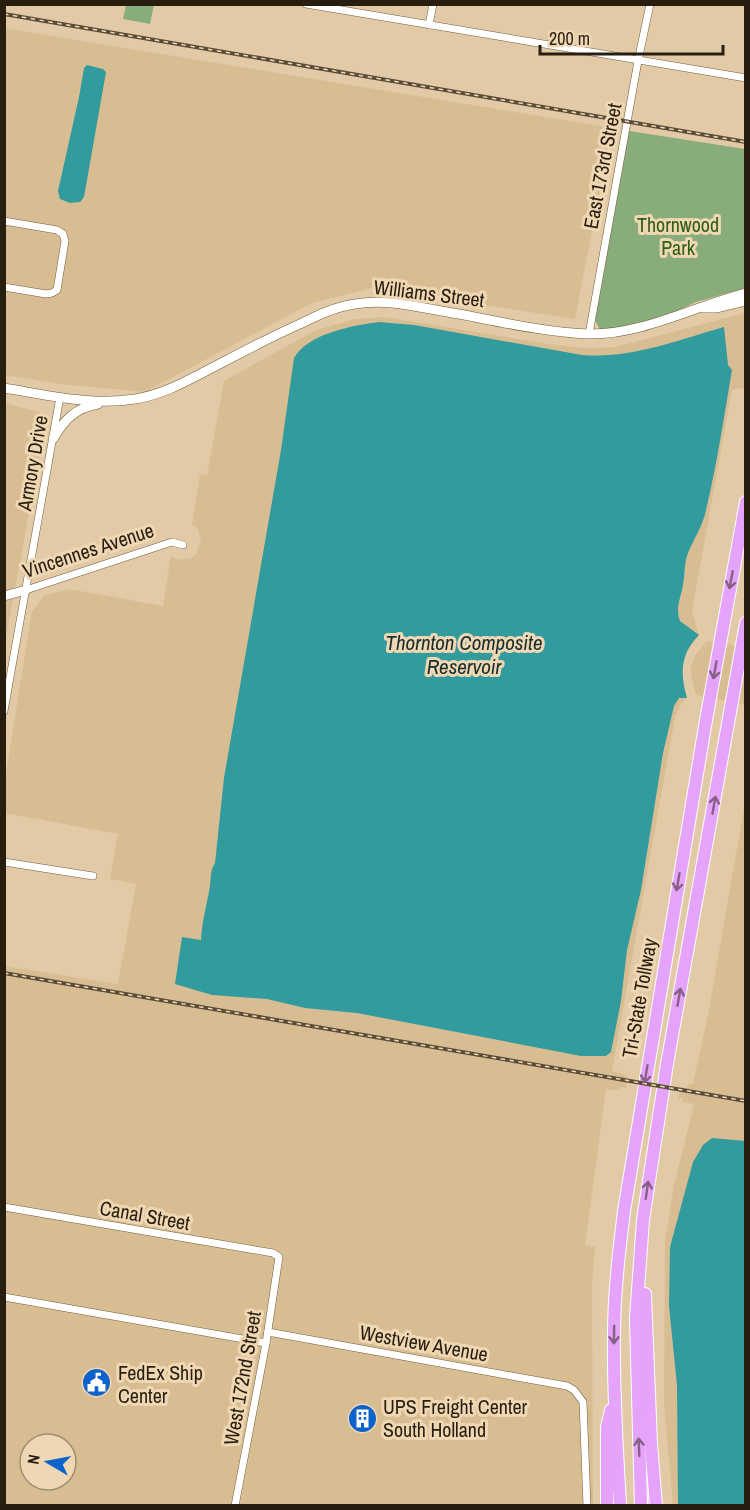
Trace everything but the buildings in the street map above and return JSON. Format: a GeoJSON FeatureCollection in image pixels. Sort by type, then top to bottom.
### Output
{"type":"FeatureCollection","features":[{"type":"Feature","properties":{"kind":"highway","name":"Tri-State Tollway"},"geometry":{"type":"LineString","coordinates":[[620,1506],[614,1391],[616,1278],[627,1191],[723,620],[746,502]]}},
{"type":"Feature","properties":{"kind":"highway","name":"Tri-State Tollway"},"geometry":{"type":"LineString","coordinates":[[641,1506],[636,1317],[643,1220],[669,1053],[746,623]]}},
{"type":"Feature","properties":{"kind":"highway"},"geometry":{"type":"LineString","coordinates":[[643,1220],[647,1365],[656,1506]]}},
{"type":"Feature","properties":{"kind":"highway"},"geometry":{"type":"LineString","coordinates":[[607,1506],[607,1427],[614,1391]]}},
{"type":"Feature","properties":{"kind":"street"},"geometry":{"type":"LineString","coordinates":[[306,4],[350,8],[429,26],[746,78]]}},
{"type":"Feature","properties":{"kind":"street"},"geometry":{"type":"LineString","coordinates":[[429,26],[433,4]]}},
{"type":"Feature","properties":{"kind":"street","name":"East 173rd Street"},"geometry":{"type":"LineString","coordinates":[[589,334],[650,4]]}},
{"type":"Feature","properties":{"kind":"street"},"geometry":{"type":"LineString","coordinates":[[4,221],[57,230],[63,234],[65,241],[57,290],[46,294],[4,287]]}},
{"type":"Feature","properties":{"kind":"street","name":"Williams Street"},"geometry":{"type":"LineString","coordinates":[[702,309],[715,301],[746,293]]}},
{"type":"Feature","properties":{"kind":"street","name":"Williams Street"},"geometry":{"type":"LineString","coordinates":[[4,388],[109,402],[136,399],[174,388],[279,333],[332,309],[356,303],[379,302],[414,306],[552,330],[589,334],[620,332],[702,309],[746,301]]}},
{"type":"Feature","properties":{"kind":"street","name":"Armory Drive"},"geometry":{"type":"LineString","coordinates":[[4,711],[60,397]]}},
{"type":"Feature","properties":{"kind":"street"},"geometry":{"type":"LineString","coordinates":[[53,439],[67,417],[80,409],[109,402]]}},
{"type":"Feature","properties":{"kind":"street","name":"Vincennes Avenue"},"geometry":{"type":"LineString","coordinates":[[4,596],[172,542],[183,545]]}},
{"type":"Feature","properties":{"kind":"street"},"geometry":{"type":"LineString","coordinates":[[4,862],[93,876]]}},
{"type":"Feature","properties":{"kind":"street","name":"Canal Street"},"geometry":{"type":"LineString","coordinates":[[4,1207],[263,1252],[279,1257]]}},
{"type":"Feature","properties":{"kind":"street","name":"West 172nd Street"},"geometry":{"type":"LineString","coordinates":[[235,1506],[268,1332],[279,1257]]}},
{"type":"Feature","properties":{"kind":"street"},"geometry":{"type":"LineString","coordinates":[[4,1297],[266,1342]]}},
{"type":"Feature","properties":{"kind":"street","name":"Westview Avenue"},"geometry":{"type":"LineString","coordinates":[[268,1332],[555,1383],[574,1390],[583,1402],[584,1409],[586,1506]]}},
{"type":"Feature","properties":{"kind":"shaded area"},"geometry":{"type":"Polygon","coordinates":[[[4,28],[612,128],[575,319],[373,288],[312,303],[145,392],[59,384],[5,375],[4,28]]]}},
{"type":"Feature","properties":{"kind":"shaded area"},"geometry":{"type":"Polygon","coordinates":[[[745,313],[745,388],[732,390],[692,611],[699,635],[686,652],[683,664],[682,681],[687,698],[681,704],[675,717],[612,1071],[628,1077],[626,1088],[620,1087],[619,1091],[606,1089],[585,1245],[595,1247],[592,1286],[593,1505],[5,1505],[4,966],[118,984],[136,884],[110,879],[118,834],[5,813],[5,779],[32,611],[44,596],[69,589],[163,606],[171,555],[178,560],[191,558],[196,554],[201,540],[197,527],[192,525],[200,474],[207,475],[224,381],[316,330],[355,319],[384,317],[584,348],[615,347],[745,313]]]}},
{"type":"Feature","properties":{"kind":"shaded area"},"geometry":{"type":"Polygon","coordinates":[[[5,403],[39,412],[46,422],[5,642],[5,403]]]}},
{"type":"Feature","properties":{"kind":"shaded area"},"geometry":{"type":"Polygon","coordinates":[[[707,641],[745,647],[745,705],[696,695],[691,666],[696,654],[707,641]]]}},
{"type":"Feature","properties":{"kind":"shaded area"},"geometry":{"type":"Polygon","coordinates":[[[745,803],[745,1505],[673,1506],[664,1403],[665,1241],[674,1185],[694,1104],[683,1102],[683,1098],[678,1098],[681,1087],[687,1088],[688,1084],[693,1084],[708,1015],[745,803]]]}},
{"type":"Feature","properties":{"kind":"green space"},"geometry":{"type":"Polygon","coordinates":[[[126,5],[154,5],[150,24],[123,19],[126,5]]]}},
{"type":"Feature","properties":{"kind":"green space","name":"Thornwood Park"},"geometry":{"type":"Polygon","coordinates":[[[629,131],[745,149],[745,288],[696,302],[664,317],[602,334],[595,320],[596,311],[629,131]]]}},
{"type":"Feature","properties":{"kind":"water"},"geometry":{"type":"Polygon","coordinates":[[[87,65],[106,72],[84,197],[80,202],[70,203],[60,199],[58,191],[84,68],[87,65]]]}},
{"type":"Feature","properties":{"kind":"water","name":"Thornton Composite Reservoir"},"geometry":{"type":"Polygon","coordinates":[[[379,322],[414,325],[582,355],[636,351],[724,327],[728,365],[732,370],[710,493],[703,521],[687,557],[678,607],[680,621],[699,635],[685,657],[683,681],[687,698],[679,698],[674,706],[663,753],[641,890],[627,950],[621,1001],[611,1052],[606,1056],[581,1056],[357,1013],[305,1008],[267,999],[212,995],[175,984],[182,937],[201,940],[211,871],[215,863],[224,778],[281,450],[294,358],[300,350],[320,337],[345,328],[379,322]]]}},
{"type":"Feature","properties":{"kind":"water"},"geometry":{"type":"Polygon","coordinates":[[[712,1138],[745,1141],[745,1505],[678,1505],[677,1385],[669,1306],[670,1247],[693,1162],[703,1145],[712,1138]]]}},
{"type":"Feature","properties":{"kind":"railway"},"geometry":{"type":"LineString","coordinates":[[4,14],[746,142]]}},
{"type":"Feature","properties":{"kind":"railway"},"geometry":{"type":"LineString","coordinates":[[4,973],[746,1101]]}},
{"type":"Feature","properties":{"kind":"place","name":"FedEx Ship Center"},"geometry":{"type":"Point","coordinates":[97,1383]}},
{"type":"Feature","properties":{"kind":"place","name":"UPS Freight Center South Holland"},"geometry":{"type":"Point","coordinates":[362,1418]}}]}
